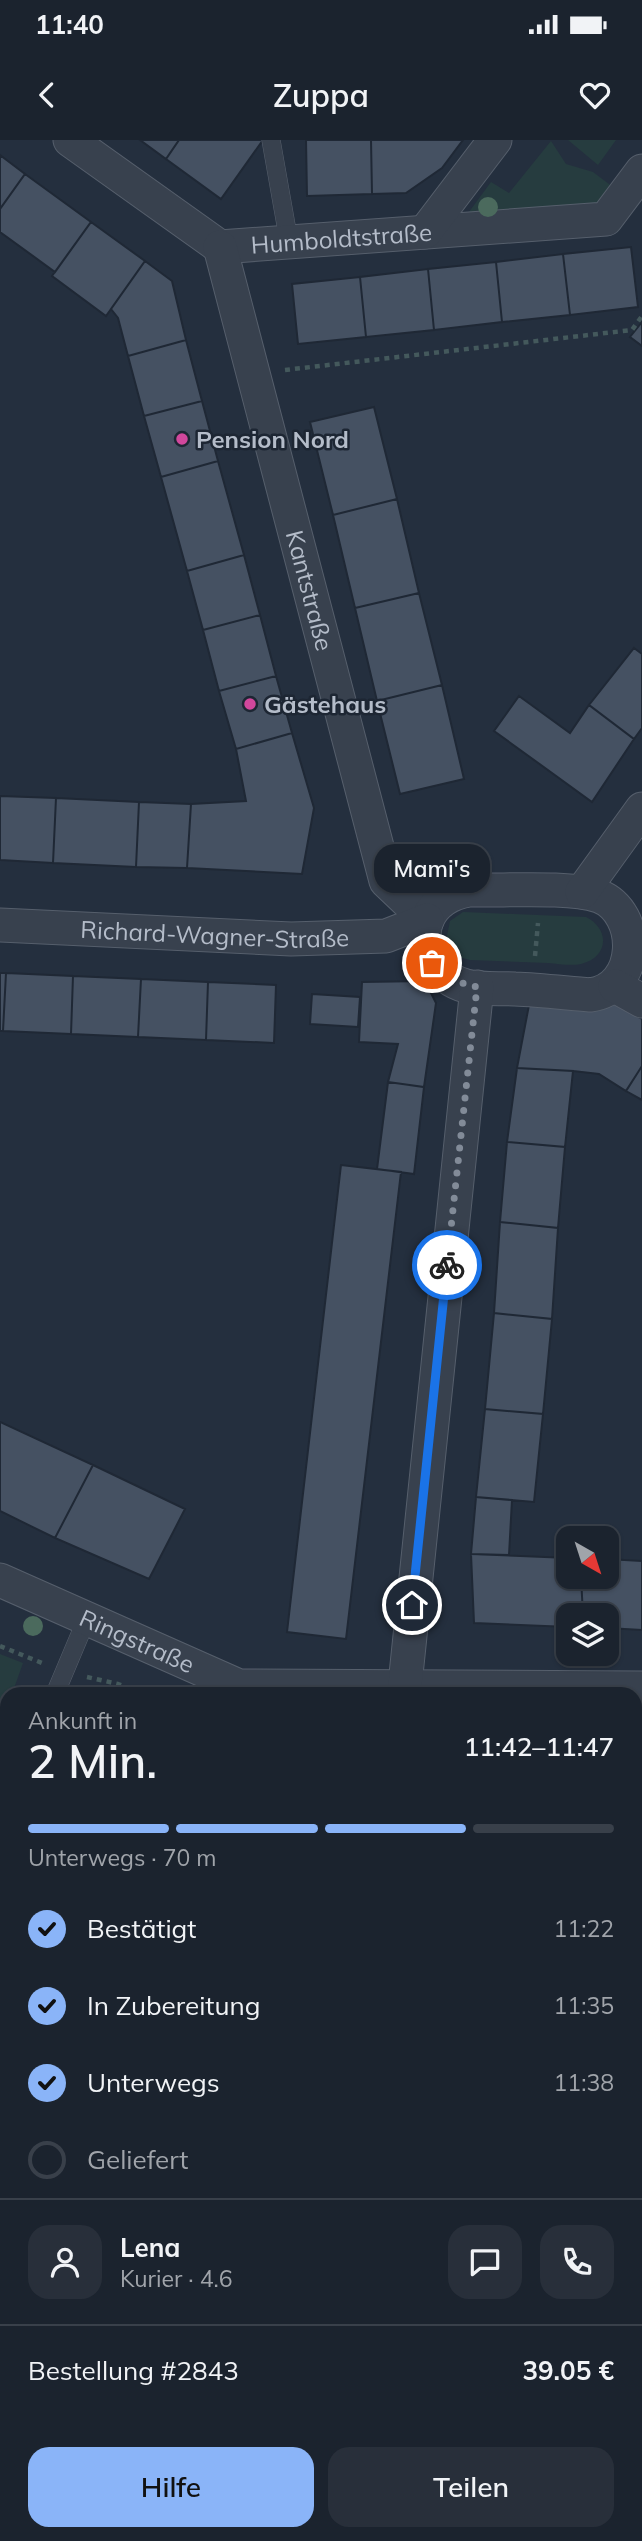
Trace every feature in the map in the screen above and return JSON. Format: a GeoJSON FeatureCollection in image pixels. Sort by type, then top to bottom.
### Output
{"type":"FeatureCollection","features":[{"type":"Feature","properties":{"kind":"street","name":"Humboldtstraße"},"geometry":{"type":"LineString","coordinates":[[69,140],[220,247],[606,219],[636,179]]}},
{"type":"Feature","properties":{"kind":"street"},"geometry":{"type":"LineString","coordinates":[[425,232],[495,140]]}},
{"type":"Feature","properties":{"kind":"street","name":"Kantstraße"},"geometry":{"type":"LineString","coordinates":[[220,247],[386,881],[427,920]]}},
{"type":"Feature","properties":{"kind":"street"},"geometry":{"type":"LineString","coordinates":[[582,892],[642,809]]}},
{"type":"Feature","properties":{"kind":"street","name":"Richard-Wagner-Straße"},"geometry":{"type":"LineString","coordinates":[[0,925],[291,939],[386,936],[427,920],[445,898],[455,892],[582,892],[600,897],[622,913],[630,924],[636,949],[624,972],[628,994],[590,995],[477,987],[454,981],[432,963],[426,950],[427,920]]}},
{"type":"Feature","properties":{"kind":"street"},"geometry":{"type":"LineString","coordinates":[[404,1687],[477,987]]}},
{"type":"Feature","properties":{"kind":"street","name":"Ringstraße"},"geometry":{"type":"LineString","coordinates":[[0,1580],[239,1686],[272,1687]]}},
{"type":"Feature","properties":{"kind":"lane"},"geometry":{"type":"LineString","coordinates":[[271,140],[289,242]]}},
{"type":"Feature","properties":{"kind":"lane"},"geometry":{"type":"LineString","coordinates":[[58,1687],[87,1618]]}},
{"type":"Feature","properties":{"kind":"path"},"geometry":{"type":"LineString","coordinates":[[253,374],[632,330],[642,316]]}},
{"type":"Feature","properties":{"kind":"path"},"geometry":{"type":"LineString","coordinates":[[531,990],[542,891]]}},
{"type":"Feature","properties":{"kind":"green space"},"geometry":{"type":"Polygon","coordinates":[[[568,140],[616,140],[598,165],[568,140]]]}},
{"type":"Feature","properties":{"kind":"green space"},"geometry":{"type":"Polygon","coordinates":[[[551,141],[566,164],[593,172],[613,187],[593,208],[466,216],[491,182],[509,193],[551,141]]]}},
{"type":"Feature","properties":{"kind":"green space"},"geometry":{"type":"Polygon","coordinates":[[[463,912],[586,917],[599,928],[603,942],[597,955],[577,965],[470,960],[459,957],[446,941],[450,921],[463,912]]]}},
{"type":"Feature","properties":{"kind":"green space"},"geometry":{"type":"Polygon","coordinates":[[[0,1654],[23,1663],[14,1687],[0,1687],[0,1654]]]}},
{"type":"Feature","properties":{"kind":"building"},"geometry":{"type":"Polygon","coordinates":[[[140,140],[179,140],[166,159],[140,140]]]}},
{"type":"Feature","properties":{"kind":"building"},"geometry":{"type":"Polygon","coordinates":[[[179,140],[263,140],[221,199],[166,159],[179,140]]]}},
{"type":"Feature","properties":{"kind":"building"},"geometry":{"type":"Polygon","coordinates":[[[306,140],[371,140],[372,194],[307,196],[306,140]]]}},
{"type":"Feature","properties":{"kind":"building"},"geometry":{"type":"Polygon","coordinates":[[[371,140],[463,140],[442,168],[406,193],[372,194],[371,140]]]}},
{"type":"Feature","properties":{"kind":"building"},"geometry":{"type":"Polygon","coordinates":[[[0,155],[25,174],[0,209],[0,155]]]}},
{"type":"Feature","properties":{"kind":"building"},"geometry":{"type":"Polygon","coordinates":[[[25,174],[91,222],[55,272],[0,232],[0,209],[25,174]]]}},
{"type":"Feature","properties":{"kind":"building"},"geometry":{"type":"Polygon","coordinates":[[[91,222],[145,261],[106,316],[52,276],[91,222]]]}},
{"type":"Feature","properties":{"kind":"building"},"geometry":{"type":"Polygon","coordinates":[[[631,247],[638,307],[570,315],[563,254],[631,247]]]}},
{"type":"Feature","properties":{"kind":"building"},"geometry":{"type":"Polygon","coordinates":[[[563,254],[570,315],[502,322],[496,262],[563,254]]]}},
{"type":"Feature","properties":{"kind":"building"},"geometry":{"type":"Polygon","coordinates":[[[145,261],[172,281],[186,340],[128,356],[118,318],[111,309],[145,261]]]}},
{"type":"Feature","properties":{"kind":"building"},"geometry":{"type":"Polygon","coordinates":[[[496,262],[502,322],[434,330],[428,269],[496,262]]]}},
{"type":"Feature","properties":{"kind":"building"},"geometry":{"type":"Polygon","coordinates":[[[428,269],[434,330],[366,337],[360,277],[428,269]]]}},
{"type":"Feature","properties":{"kind":"building"},"geometry":{"type":"Polygon","coordinates":[[[360,277],[366,337],[298,344],[292,284],[360,277]]]}},
{"type":"Feature","properties":{"kind":"building"},"geometry":{"type":"Polygon","coordinates":[[[642,322],[642,346],[630,337],[642,322]]]}},
{"type":"Feature","properties":{"kind":"building"},"geometry":{"type":"Polygon","coordinates":[[[186,340],[202,401],[144,416],[128,356],[186,340]]]}},
{"type":"Feature","properties":{"kind":"building","name":"Pension Nord"},"geometry":{"type":"Polygon","coordinates":[[[202,401],[218,461],[161,477],[144,416],[202,401]]]}},
{"type":"Feature","properties":{"kind":"building"},"geometry":{"type":"Polygon","coordinates":[[[374,407],[397,499],[333,515],[310,422],[374,407]]]}},
{"type":"Feature","properties":{"kind":"building"},"geometry":{"type":"Polygon","coordinates":[[[218,461],[244,555],[187,571],[161,477],[218,461]]]}},
{"type":"Feature","properties":{"kind":"building"},"geometry":{"type":"Polygon","coordinates":[[[397,499],[419,593],[355,608],[333,515],[397,499]]]}},
{"type":"Feature","properties":{"kind":"building"},"geometry":{"type":"Polygon","coordinates":[[[244,555],[260,615],[203,630],[187,571],[244,555]]]}},
{"type":"Feature","properties":{"kind":"building"},"geometry":{"type":"Polygon","coordinates":[[[419,593],[442,685],[377,701],[355,608],[419,593]]]}},
{"type":"Feature","properties":{"kind":"building"},"geometry":{"type":"Polygon","coordinates":[[[260,615],[276,676],[219,691],[203,630],[260,615]]]}},
{"type":"Feature","properties":{"kind":"building"},"geometry":{"type":"Polygon","coordinates":[[[634,648],[642,654],[642,728],[634,739],[589,705],[634,648]]]}},
{"type":"Feature","properties":{"kind":"building"},"geometry":{"type":"Polygon","coordinates":[[[276,676],[292,733],[236,749],[219,691],[276,676]]]}},
{"type":"Feature","properties":{"kind":"building"},"geometry":{"type":"Polygon","coordinates":[[[442,685],[464,779],[400,794],[377,701],[442,685]]]}},
{"type":"Feature","properties":{"kind":"building"},"geometry":{"type":"Polygon","coordinates":[[[519,696],[570,733],[589,705],[634,739],[592,802],[494,731],[519,696]]]}},
{"type":"Feature","properties":{"kind":"building"},"geometry":{"type":"Polygon","coordinates":[[[292,733],[314,808],[302,874],[187,868],[191,804],[246,801],[236,749],[292,733]]]}},
{"type":"Feature","properties":{"kind":"building"},"geometry":{"type":"Polygon","coordinates":[[[0,796],[56,798],[53,863],[0,860],[0,796]]]}},
{"type":"Feature","properties":{"kind":"building"},"geometry":{"type":"Polygon","coordinates":[[[56,798],[139,802],[136,867],[53,863],[56,798]]]}},
{"type":"Feature","properties":{"kind":"building"},"geometry":{"type":"Polygon","coordinates":[[[139,802],[191,804],[187,868],[136,867],[139,802]]]}},
{"type":"Feature","properties":{"kind":"building"},"geometry":{"type":"Polygon","coordinates":[[[0,973],[6,973],[3,1031],[0,1031],[0,973]]]}},
{"type":"Feature","properties":{"kind":"building"},"geometry":{"type":"Polygon","coordinates":[[[6,973],[73,976],[71,1034],[3,1031],[6,973]]]}},
{"type":"Feature","properties":{"kind":"building"},"geometry":{"type":"Polygon","coordinates":[[[73,976],[141,979],[138,1037],[71,1034],[73,976]]]}},
{"type":"Feature","properties":{"kind":"building"},"geometry":{"type":"Polygon","coordinates":[[[141,979],[208,982],[206,1040],[138,1037],[141,979]]]}},
{"type":"Feature","properties":{"kind":"building"},"geometry":{"type":"Polygon","coordinates":[[[425,981],[436,1003],[424,1087],[388,1082],[398,1044],[359,1042],[362,982],[425,981]]]}},
{"type":"Feature","properties":{"kind":"building"},"geometry":{"type":"Polygon","coordinates":[[[208,982],[276,985],[274,1043],[206,1040],[208,982]]]}},
{"type":"Feature","properties":{"kind":"building"},"geometry":{"type":"Polygon","coordinates":[[[312,994],[360,997],[358,1027],[310,1024],[312,994]]]}},
{"type":"Feature","properties":{"kind":"building"},"geometry":{"type":"Polygon","coordinates":[[[616,1004],[642,1019],[642,1066],[626,1091],[599,1074],[517,1068],[529,1005],[616,1004]]]}},
{"type":"Feature","properties":{"kind":"building"},"geometry":{"type":"Polygon","coordinates":[[[642,1066],[642,1100],[626,1091],[642,1066]]]}},
{"type":"Feature","properties":{"kind":"building"},"geometry":{"type":"Polygon","coordinates":[[[517,1068],[573,1071],[565,1147],[507,1142],[517,1068]]]}},
{"type":"Feature","properties":{"kind":"building"},"geometry":{"type":"Polygon","coordinates":[[[388,1082],[424,1087],[414,1174],[377,1169],[388,1082]]]}},
{"type":"Feature","properties":{"kind":"building"},"geometry":{"type":"Polygon","coordinates":[[[507,1142],[565,1147],[558,1228],[500,1222],[507,1142]]]}},
{"type":"Feature","properties":{"kind":"building"},"geometry":{"type":"Polygon","coordinates":[[[341,1165],[401,1172],[346,1639],[287,1632],[341,1165]]]}},
{"type":"Feature","properties":{"kind":"building"},"geometry":{"type":"Polygon","coordinates":[[[500,1222],[558,1228],[552,1319],[494,1313],[500,1222]]]}},
{"type":"Feature","properties":{"kind":"building"},"geometry":{"type":"Polygon","coordinates":[[[494,1313],[552,1319],[543,1414],[485,1409],[494,1313]]]}},
{"type":"Feature","properties":{"kind":"building"},"geometry":{"type":"Polygon","coordinates":[[[485,1409],[543,1414],[534,1502],[476,1497],[485,1409]]]}},
{"type":"Feature","properties":{"kind":"building"},"geometry":{"type":"Polygon","coordinates":[[[0,1422],[93,1465],[55,1538],[0,1511],[0,1422]]]}},
{"type":"Feature","properties":{"kind":"building"},"geometry":{"type":"Polygon","coordinates":[[[93,1465],[185,1509],[149,1579],[55,1538],[93,1465]]]}},
{"type":"Feature","properties":{"kind":"building"},"geometry":{"type":"Polygon","coordinates":[[[476,1497],[512,1500],[509,1555],[471,1554],[476,1497]]]}},
{"type":"Feature","properties":{"kind":"building"},"geometry":{"type":"Polygon","coordinates":[[[471,1554],[556,1557],[556,1589],[582,1589],[582,1603],[556,1603],[556,1626],[474,1623],[471,1554]]]}},
{"type":"Feature","properties":{"kind":"building"},"geometry":{"type":"Polygon","coordinates":[[[620,1560],[642,1561],[642,1630],[619,1629],[619,1603],[582,1603],[582,1589],[620,1589],[620,1560]]]}},
{"type":"Feature","properties":{"kind":"way so far"},"geometry":{"type":"LineString","coordinates":[[432,963],[454,981],[477,987],[447,1265]]}},
{"type":"Feature","properties":{"kind":"place","name":"Pension Nord"},"geometry":{"type":"Point","coordinates":[182,439]}},
{"type":"Feature","properties":{"kind":"place","name":"Gästehaus"},"geometry":{"type":"Point","coordinates":[250,704]}},
{"type":"Feature","properties":{"kind":"place","name":"Mami's"},"geometry":{"type":"Point","coordinates":[432,963]}},
{"type":"Feature","properties":{"kind":"route"},"geometry":{"type":"LineString","coordinates":[[412,1605],[447,1265]]}}]}
